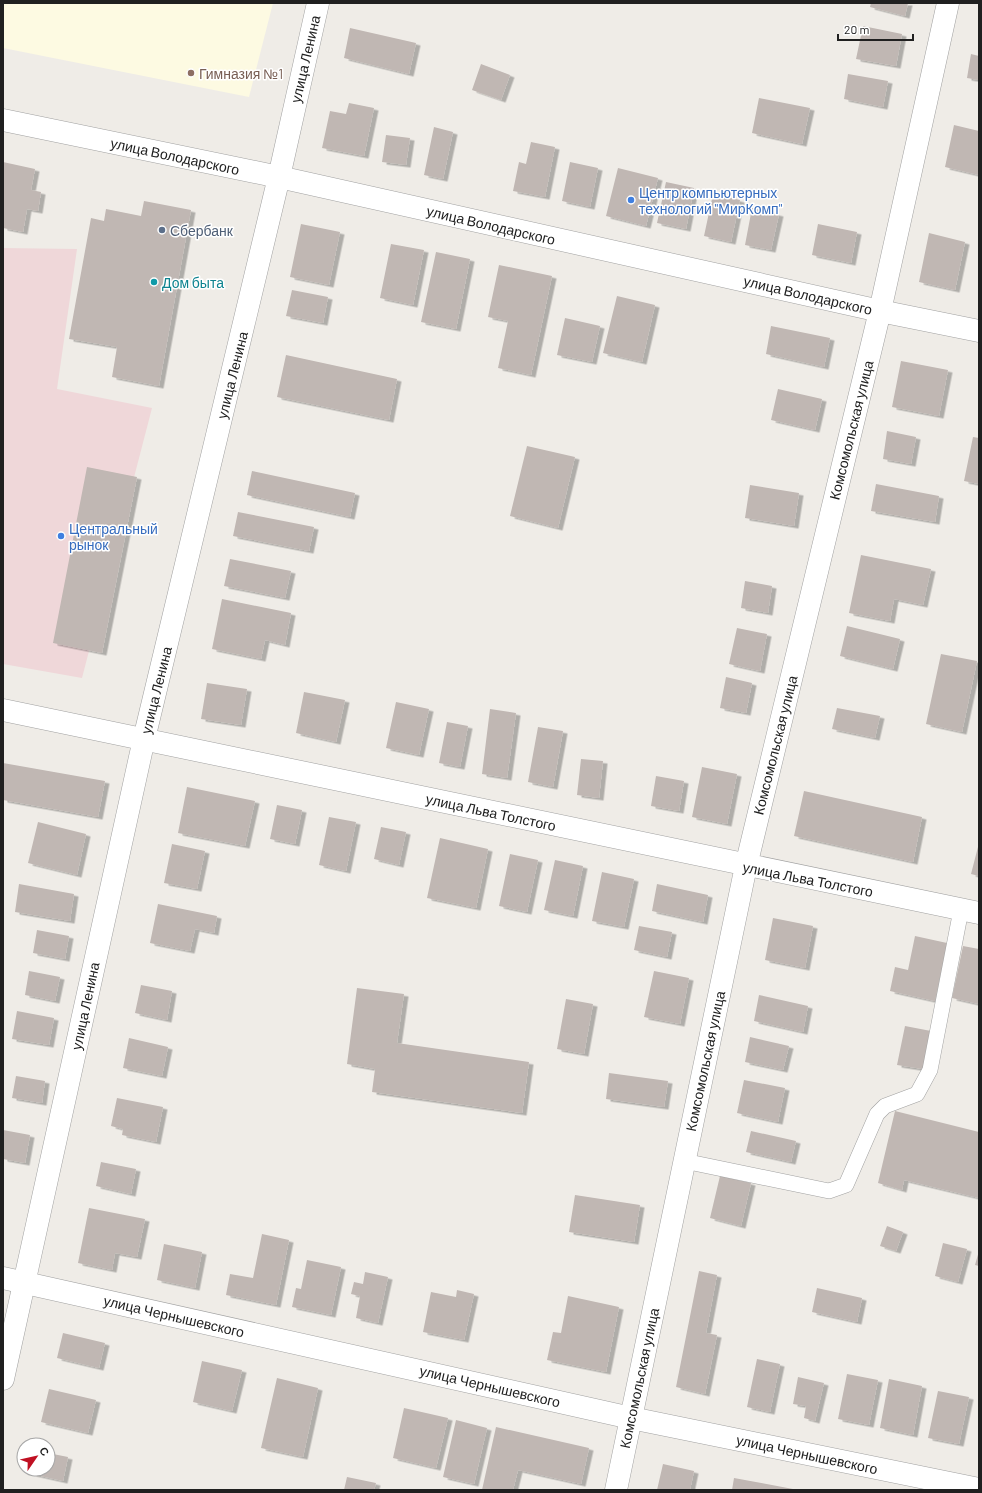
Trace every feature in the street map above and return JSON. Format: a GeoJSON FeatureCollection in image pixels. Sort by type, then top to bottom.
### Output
{"type":"FeatureCollection","features":[{"type":"Feature","properties":{"kind":"street","name":"улица Ленина"},"geometry":{"type":"LineString","coordinates":[[3,1379],[144,739],[279,177],[318,3]]}},
{"type":"Feature","properties":{"kind":"street","name":"Комсомольская улица"},"geometry":{"type":"LineString","coordinates":[[616,1490],[746,866],[880,311],[948,3]]}},
{"type":"Feature","properties":{"kind":"street","name":"улица Володарского"},"geometry":{"type":"LineString","coordinates":[[3,120],[279,177],[880,311],[979,331]]}},
{"type":"Feature","properties":{"kind":"street","name":"улица Льва Толстого"},"geometry":{"type":"LineString","coordinates":[[3,710],[970,912]]}},
{"type":"Feature","properties":{"kind":"street","name":"улица Чернышевского"},"geometry":{"type":"LineString","coordinates":[[3,1278],[631,1418],[979,1490]]}},
{"type":"Feature","properties":{"kind":"lane"},"geometry":{"type":"LineString","coordinates":[[684,1161],[829,1191],[846,1185],[877,1114],[885,1106],[917,1094],[930,1070],[970,912]]}},
{"type":"Feature","properties":{"kind":"shaded area","name":"Гимназия №1"},"geometry":{"type":"Polygon","coordinates":[[[3,3],[273,3],[249,97],[3,48],[3,3]]]}},
{"type":"Feature","properties":{"kind":"shaded area","name":"Центральный рынок"},"geometry":{"type":"Polygon","coordinates":[[[3,248],[77,249],[57,389],[152,408],[82,678],[3,664],[3,248]]]}},
{"type":"Feature","properties":{"kind":"building"},"geometry":{"type":"Polygon","coordinates":[[[871,3],[908,3],[905,16],[870,7],[871,3]]]}},
{"type":"Feature","properties":{"kind":"building"},"geometry":{"type":"Polygon","coordinates":[[[863,26],[902,34],[896,66],[856,59],[863,26]]]}},
{"type":"Feature","properties":{"kind":"building"},"geometry":{"type":"Polygon","coordinates":[[[350,28],[416,43],[409,74],[344,58],[350,28]]]}},
{"type":"Feature","properties":{"kind":"building"},"geometry":{"type":"Polygon","coordinates":[[[971,54],[979,56],[979,80],[967,78],[971,54]]]}},
{"type":"Feature","properties":{"kind":"building"},"geometry":{"type":"Polygon","coordinates":[[[481,64],[510,75],[501,100],[472,90],[481,64]]]}},
{"type":"Feature","properties":{"kind":"building"},"geometry":{"type":"Polygon","coordinates":[[[848,74],[888,81],[883,107],[844,99],[848,74]]]}},
{"type":"Feature","properties":{"kind":"building"},"geometry":{"type":"Polygon","coordinates":[[[759,98],[810,108],[802,144],[752,133],[759,98]]]}},
{"type":"Feature","properties":{"kind":"building"},"geometry":{"type":"Polygon","coordinates":[[[349,103],[374,108],[364,156],[322,148],[330,111],[346,114],[349,103]]]}},
{"type":"Feature","properties":{"kind":"building"},"geometry":{"type":"Polygon","coordinates":[[[954,125],[979,131],[979,175],[945,167],[954,125]]]}},
{"type":"Feature","properties":{"kind":"building"},"geometry":{"type":"Polygon","coordinates":[[[434,127],[453,132],[443,179],[424,175],[434,127]]]}},
{"type":"Feature","properties":{"kind":"building"},"geometry":{"type":"Polygon","coordinates":[[[386,135],[410,138],[406,165],[382,162],[386,135]]]}},
{"type":"Feature","properties":{"kind":"building"},"geometry":{"type":"Polygon","coordinates":[[[531,142],[555,147],[545,197],[513,191],[519,162],[526,164],[531,142]]]}},
{"type":"Feature","properties":{"kind":"building"},"geometry":{"type":"Polygon","coordinates":[[[3,162],[35,169],[31,190],[41,192],[38,211],[27,209],[23,232],[3,228],[3,162]]]}},
{"type":"Feature","properties":{"kind":"building"},"geometry":{"type":"Polygon","coordinates":[[[570,162],[598,168],[590,207],[562,201],[570,162]]]}},
{"type":"Feature","properties":{"kind":"building"},"geometry":{"type":"Polygon","coordinates":[[[618,168],[658,178],[646,226],[606,216],[618,168]]]}},
{"type":"Feature","properties":{"kind":"building"},"geometry":{"type":"Polygon","coordinates":[[[666,182],[694,188],[686,229],[657,223],[666,182]]]}},
{"type":"Feature","properties":{"kind":"building"},"geometry":{"type":"Polygon","coordinates":[[[713,194],[740,200],[731,242],[704,236],[713,194]]]}},
{"type":"Feature","properties":{"kind":"building"},"geometry":{"type":"Polygon","coordinates":[[[144,201],[191,210],[159,386],[112,377],[117,347],[69,339],[91,218],[104,221],[106,209],[141,216],[144,201]]]}},
{"type":"Feature","properties":{"kind":"building"},"geometry":{"type":"Polygon","coordinates":[[[752,208],[779,214],[771,250],[745,245],[752,208]]]}},
{"type":"Feature","properties":{"kind":"building"},"geometry":{"type":"Polygon","coordinates":[[[301,224],[340,232],[329,285],[290,277],[301,224]]]}},
{"type":"Feature","properties":{"kind":"building"},"geometry":{"type":"Polygon","coordinates":[[[818,224],[857,232],[851,263],[812,255],[818,224]]]}},
{"type":"Feature","properties":{"kind":"building"},"geometry":{"type":"Polygon","coordinates":[[[929,233],[965,242],[955,290],[919,282],[929,233]]]}},
{"type":"Feature","properties":{"kind":"building"},"geometry":{"type":"Polygon","coordinates":[[[391,244],[424,250],[413,305],[380,298],[391,244]]]}},
{"type":"Feature","properties":{"kind":"building"},"geometry":{"type":"Polygon","coordinates":[[[436,252],[470,259],[456,329],[421,322],[436,252]]]}},
{"type":"Feature","properties":{"kind":"building"},"geometry":{"type":"Polygon","coordinates":[[[499,265],[552,276],[531,375],[498,368],[508,321],[488,317],[499,265]]]}},
{"type":"Feature","properties":{"kind":"building"},"geometry":{"type":"Polygon","coordinates":[[[292,290],[328,297],[323,323],[286,316],[292,290]]]}},
{"type":"Feature","properties":{"kind":"building"},"geometry":{"type":"Polygon","coordinates":[[[617,296],[655,305],[642,362],[603,353],[617,296]]]}},
{"type":"Feature","properties":{"kind":"building"},"geometry":{"type":"Polygon","coordinates":[[[565,318],[600,326],[592,362],[557,355],[565,318]]]}},
{"type":"Feature","properties":{"kind":"building"},"geometry":{"type":"Polygon","coordinates":[[[771,326],[830,338],[824,367],[766,354],[771,326]]]}},
{"type":"Feature","properties":{"kind":"building"},"geometry":{"type":"Polygon","coordinates":[[[286,355],[397,379],[389,420],[277,397],[286,355]]]}},
{"type":"Feature","properties":{"kind":"building"},"geometry":{"type":"Polygon","coordinates":[[[901,361],[948,370],[939,416],[892,407],[901,361]]]}},
{"type":"Feature","properties":{"kind":"building"},"geometry":{"type":"Polygon","coordinates":[[[778,389],[822,399],[815,430],[771,420],[778,389]]]}},
{"type":"Feature","properties":{"kind":"building"},"geometry":{"type":"Polygon","coordinates":[[[887,431],[916,437],[911,464],[883,459],[887,431]]]}},
{"type":"Feature","properties":{"kind":"building"},"geometry":{"type":"Polygon","coordinates":[[[973,437],[979,438],[979,484],[964,481],[973,437]]]}},
{"type":"Feature","properties":{"kind":"building"},"geometry":{"type":"Polygon","coordinates":[[[527,446],[575,457],[558,528],[510,516],[527,446]]]}},
{"type":"Feature","properties":{"kind":"building"},"geometry":{"type":"Polygon","coordinates":[[[87,467],[137,477],[102,653],[53,643],[87,467]]]}},
{"type":"Feature","properties":{"kind":"building"},"geometry":{"type":"Polygon","coordinates":[[[252,471],[355,493],[350,517],[247,495],[252,471]]]}},
{"type":"Feature","properties":{"kind":"building"},"geometry":{"type":"Polygon","coordinates":[[[876,484],[939,496],[935,522],[871,511],[876,484]]]}},
{"type":"Feature","properties":{"kind":"building"},"geometry":{"type":"Polygon","coordinates":[[[750,485],[799,493],[794,526],[745,518],[750,485]]]}},
{"type":"Feature","properties":{"kind":"building"},"geometry":{"type":"Polygon","coordinates":[[[238,512],[314,527],[309,551],[233,536],[238,512]]]}},
{"type":"Feature","properties":{"kind":"building"},"geometry":{"type":"Polygon","coordinates":[[[861,555],[931,569],[923,605],[894,599],[890,621],[849,613],[861,555]]]}},
{"type":"Feature","properties":{"kind":"building"},"geometry":{"type":"Polygon","coordinates":[[[230,559],[291,571],[285,598],[224,586],[230,559]]]}},
{"type":"Feature","properties":{"kind":"building"},"geometry":{"type":"Polygon","coordinates":[[[745,581],[772,586],[768,613],[741,608],[745,581]]]}},
{"type":"Feature","properties":{"kind":"building"},"geometry":{"type":"Polygon","coordinates":[[[222,599],[291,613],[285,645],[265,640],[261,659],[212,649],[222,599]]]}},
{"type":"Feature","properties":{"kind":"building"},"geometry":{"type":"Polygon","coordinates":[[[847,626],[900,639],[893,669],[840,656],[847,626]]]}},
{"type":"Feature","properties":{"kind":"building"},"geometry":{"type":"Polygon","coordinates":[[[737,628],[767,634],[760,671],[729,664],[737,628]]]}},
{"type":"Feature","properties":{"kind":"building"},"geometry":{"type":"Polygon","coordinates":[[[941,654],[977,661],[962,732],[926,724],[941,654]]]}},
{"type":"Feature","properties":{"kind":"building"},"geometry":{"type":"Polygon","coordinates":[[[726,677],[752,683],[746,713],[720,708],[726,677]]]}},
{"type":"Feature","properties":{"kind":"building"},"geometry":{"type":"Polygon","coordinates":[[[207,683],[247,689],[241,725],[201,719],[207,683]]]}},
{"type":"Feature","properties":{"kind":"building"},"geometry":{"type":"Polygon","coordinates":[[[304,692],[345,700],[336,742],[296,733],[304,692]]]}},
{"type":"Feature","properties":{"kind":"building"},"geometry":{"type":"Polygon","coordinates":[[[396,702],[429,709],[419,755],[386,748],[396,702]]]}},
{"type":"Feature","properties":{"kind":"building"},"geometry":{"type":"Polygon","coordinates":[[[837,708],[880,716],[875,738],[832,729],[837,708]]]}},
{"type":"Feature","properties":{"kind":"building"},"geometry":{"type":"Polygon","coordinates":[[[490,709],[516,713],[507,778],[482,774],[490,709]]]}},
{"type":"Feature","properties":{"kind":"building"},"geometry":{"type":"Polygon","coordinates":[[[447,722],[468,726],[460,767],[439,763],[447,722]]]}},
{"type":"Feature","properties":{"kind":"building"},"geometry":{"type":"Polygon","coordinates":[[[538,727],[563,731],[553,787],[528,782],[538,727]]]}},
{"type":"Feature","properties":{"kind":"building"},"geometry":{"type":"Polygon","coordinates":[[[581,759],[603,761],[599,798],[577,795],[581,759]]]}},
{"type":"Feature","properties":{"kind":"building"},"geometry":{"type":"Polygon","coordinates":[[[3,763],[105,781],[98,817],[3,800],[3,763]]]}},
{"type":"Feature","properties":{"kind":"building"},"geometry":{"type":"Polygon","coordinates":[[[702,767],[737,774],[727,824],[692,817],[702,767]]]}},
{"type":"Feature","properties":{"kind":"building"},"geometry":{"type":"Polygon","coordinates":[[[656,776],[684,781],[679,811],[651,806],[656,776]]]}},
{"type":"Feature","properties":{"kind":"building"},"geometry":{"type":"Polygon","coordinates":[[[187,787],[255,801],[245,846],[178,833],[187,787]]]}},
{"type":"Feature","properties":{"kind":"building"},"geometry":{"type":"Polygon","coordinates":[[[804,791],[922,817],[913,862],[794,836],[804,791]]]}},
{"type":"Feature","properties":{"kind":"building"},"geometry":{"type":"Polygon","coordinates":[[[277,805],[302,810],[295,844],[270,839],[277,805]]]}},
{"type":"Feature","properties":{"kind":"building"},"geometry":{"type":"Polygon","coordinates":[[[329,817],[356,822],[346,871],[319,865],[329,817]]]}},
{"type":"Feature","properties":{"kind":"building"},"geometry":{"type":"Polygon","coordinates":[[[38,822],[86,834],[77,875],[28,863],[38,822]]]}},
{"type":"Feature","properties":{"kind":"building"},"geometry":{"type":"Polygon","coordinates":[[[381,827],[406,832],[399,865],[374,859],[381,827]]]}},
{"type":"Feature","properties":{"kind":"building"},"geometry":{"type":"Polygon","coordinates":[[[440,838],[488,849],[476,908],[427,898],[440,838]]]}},
{"type":"Feature","properties":{"kind":"building"},"geometry":{"type":"Polygon","coordinates":[[[979,843],[979,876],[971,874],[979,843]]]}},
{"type":"Feature","properties":{"kind":"building"},"geometry":{"type":"Polygon","coordinates":[[[172,844],[205,851],[197,889],[164,883],[172,844]]]}},
{"type":"Feature","properties":{"kind":"building"},"geometry":{"type":"Polygon","coordinates":[[[510,854],[538,860],[527,912],[499,906],[510,854]]]}},
{"type":"Feature","properties":{"kind":"building"},"geometry":{"type":"Polygon","coordinates":[[[555,860],[583,866],[573,916],[544,910],[555,860]]]}},
{"type":"Feature","properties":{"kind":"building"},"geometry":{"type":"Polygon","coordinates":[[[602,872],[634,879],[624,927],[592,921],[602,872]]]}},
{"type":"Feature","properties":{"kind":"building"},"geometry":{"type":"Polygon","coordinates":[[[19,884],[74,894],[70,921],[15,912],[19,884]]]}},
{"type":"Feature","properties":{"kind":"building"},"geometry":{"type":"Polygon","coordinates":[[[657,884],[708,895],[703,922],[652,911],[657,884]]]}},
{"type":"Feature","properties":{"kind":"building"},"geometry":{"type":"Polygon","coordinates":[[[158,904],[217,916],[214,933],[195,929],[190,951],[150,943],[158,904]]]}},
{"type":"Feature","properties":{"kind":"building"},"geometry":{"type":"Polygon","coordinates":[[[773,918],[813,926],[805,968],[765,960],[773,918]]]}},
{"type":"Feature","properties":{"kind":"building"},"geometry":{"type":"Polygon","coordinates":[[[639,926],[672,932],[667,957],[634,950],[639,926]]]}},
{"type":"Feature","properties":{"kind":"building"},"geometry":{"type":"Polygon","coordinates":[[[37,930],[69,936],[65,959],[33,953],[37,930]]]}},
{"type":"Feature","properties":{"kind":"building"},"geometry":{"type":"Polygon","coordinates":[[[915,936],[947,943],[935,1001],[890,991],[895,967],[908,970],[915,936]]]}},
{"type":"Feature","properties":{"kind":"building"},"geometry":{"type":"Polygon","coordinates":[[[963,946],[979,949],[979,1004],[952,998],[963,946]]]}},
{"type":"Feature","properties":{"kind":"building"},"geometry":{"type":"Polygon","coordinates":[[[29,971],[60,977],[55,1001],[25,995],[29,971]]]}},
{"type":"Feature","properties":{"kind":"building"},"geometry":{"type":"Polygon","coordinates":[[[654,971],[689,978],[680,1024],[644,1017],[654,971]]]}},
{"type":"Feature","properties":{"kind":"building"},"geometry":{"type":"Polygon","coordinates":[[[141,985],[172,991],[167,1020],[135,1013],[141,985]]]}},
{"type":"Feature","properties":{"kind":"building"},"geometry":{"type":"Polygon","coordinates":[[[357,988],[404,994],[397,1043],[529,1062],[522,1113],[372,1092],[375,1069],[347,1064],[357,988]]]}},
{"type":"Feature","properties":{"kind":"building"},"geometry":{"type":"Polygon","coordinates":[[[759,995],[808,1006],[803,1032],[754,1021],[759,995]]]}},
{"type":"Feature","properties":{"kind":"building"},"geometry":{"type":"Polygon","coordinates":[[[566,999],[593,1004],[584,1054],[557,1049],[566,999]]]}},
{"type":"Feature","properties":{"kind":"building"},"geometry":{"type":"Polygon","coordinates":[[[17,1011],[54,1018],[49,1045],[12,1039],[17,1011]]]}},
{"type":"Feature","properties":{"kind":"building"},"geometry":{"type":"Polygon","coordinates":[[[905,1026],[931,1031],[923,1069],[897,1065],[905,1026]]]}},
{"type":"Feature","properties":{"kind":"building"},"geometry":{"type":"Polygon","coordinates":[[[750,1037],[789,1046],[783,1070],[745,1062],[750,1037]]]}},
{"type":"Feature","properties":{"kind":"building"},"geometry":{"type":"Polygon","coordinates":[[[129,1038],[168,1047],[162,1076],[123,1068],[129,1038]]]}},
{"type":"Feature","properties":{"kind":"building"},"geometry":{"type":"Polygon","coordinates":[[[609,1073],[668,1081],[664,1107],[606,1099],[609,1073]]]}},
{"type":"Feature","properties":{"kind":"building"},"geometry":{"type":"Polygon","coordinates":[[[16,1076],[45,1081],[42,1103],[12,1098],[16,1076]]]}},
{"type":"Feature","properties":{"kind":"building"},"geometry":{"type":"Polygon","coordinates":[[[744,1080],[785,1088],[778,1122],[737,1113],[744,1080]]]}},
{"type":"Feature","properties":{"kind":"building"},"geometry":{"type":"Polygon","coordinates":[[[117,1098],[163,1107],[156,1142],[122,1135],[123,1129],[111,1126],[117,1098]]]}},
{"type":"Feature","properties":{"kind":"building"},"geometry":{"type":"Polygon","coordinates":[[[895,1111],[979,1132],[979,1198],[904,1180],[902,1190],[878,1183],[895,1111]]]}},
{"type":"Feature","properties":{"kind":"building"},"geometry":{"type":"Polygon","coordinates":[[[3,1130],[30,1135],[25,1163],[3,1159],[3,1130]]]}},
{"type":"Feature","properties":{"kind":"building"},"geometry":{"type":"Polygon","coordinates":[[[751,1131],[796,1141],[791,1162],[746,1152],[751,1131]]]}},
{"type":"Feature","properties":{"kind":"building"},"geometry":{"type":"Polygon","coordinates":[[[101,1162],[136,1169],[131,1194],[96,1186],[101,1162]]]}},
{"type":"Feature","properties":{"kind":"building"},"geometry":{"type":"Polygon","coordinates":[[[720,1176],[751,1183],[741,1226],[710,1218],[720,1176]]]}},
{"type":"Feature","properties":{"kind":"building"},"geometry":{"type":"Polygon","coordinates":[[[575,1195],[640,1205],[634,1242],[569,1232],[575,1195]]]}},
{"type":"Feature","properties":{"kind":"building"},"geometry":{"type":"Polygon","coordinates":[[[89,1208],[145,1219],[137,1257],[115,1253],[112,1270],[78,1263],[89,1208]]]}},
{"type":"Feature","properties":{"kind":"building"},"geometry":{"type":"Polygon","coordinates":[[[887,1226],[903,1232],[896,1251],[880,1246],[887,1226]]]}},
{"type":"Feature","properties":{"kind":"building"},"geometry":{"type":"Polygon","coordinates":[[[262,1234],[289,1240],[276,1305],[226,1295],[230,1274],[253,1278],[262,1234]]]}},
{"type":"Feature","properties":{"kind":"building"},"geometry":{"type":"Polygon","coordinates":[[[943,1243],[967,1249],[958,1282],[935,1276],[943,1243]]]}},
{"type":"Feature","properties":{"kind":"building"},"geometry":{"type":"Polygon","coordinates":[[[164,1244],[202,1252],[195,1288],[157,1280],[164,1244]]]}},
{"type":"Feature","properties":{"kind":"building"},"geometry":{"type":"Polygon","coordinates":[[[979,1251],[979,1266],[975,1265],[979,1251]]]}},
{"type":"Feature","properties":{"kind":"building"},"geometry":{"type":"Polygon","coordinates":[[[307,1260],[341,1267],[331,1315],[292,1307],[296,1288],[301,1289],[307,1260]]]}},
{"type":"Feature","properties":{"kind":"building"},"geometry":{"type":"Polygon","coordinates":[[[699,1271],[717,1275],[706,1333],[717,1335],[705,1394],[676,1387],[699,1271]]]}},
{"type":"Feature","properties":{"kind":"building"},"geometry":{"type":"Polygon","coordinates":[[[365,1272],[388,1277],[378,1323],[356,1318],[360,1296],[351,1294],[354,1282],[363,1284],[365,1272]]]}},
{"type":"Feature","properties":{"kind":"building"},"geometry":{"type":"Polygon","coordinates":[[[817,1288],[862,1298],[857,1322],[812,1312],[817,1288]]]}},
{"type":"Feature","properties":{"kind":"building"},"geometry":{"type":"Polygon","coordinates":[[[457,1290],[474,1294],[464,1340],[423,1332],[431,1292],[456,1297],[457,1290]]]}},
{"type":"Feature","properties":{"kind":"building"},"geometry":{"type":"Polygon","coordinates":[[[568,1296],[619,1307],[606,1372],[547,1360],[553,1332],[561,1333],[568,1296]]]}},
{"type":"Feature","properties":{"kind":"building"},"geometry":{"type":"Polygon","coordinates":[[[63,1333],[105,1343],[99,1368],[57,1358],[63,1333]]]}},
{"type":"Feature","properties":{"kind":"building"},"geometry":{"type":"Polygon","coordinates":[[[757,1359],[780,1364],[770,1412],[747,1407],[757,1359]]]}},
{"type":"Feature","properties":{"kind":"building"},"geometry":{"type":"Polygon","coordinates":[[[202,1361],[242,1370],[232,1411],[193,1402],[202,1361]]]}},
{"type":"Feature","properties":{"kind":"building"},"geometry":{"type":"Polygon","coordinates":[[[847,1374],[878,1380],[869,1425],[838,1419],[847,1374]]]}},
{"type":"Feature","properties":{"kind":"building"},"geometry":{"type":"Polygon","coordinates":[[[798,1377],[824,1383],[815,1421],[804,1418],[806,1406],[793,1404],[798,1377]]]}},
{"type":"Feature","properties":{"kind":"building"},"geometry":{"type":"Polygon","coordinates":[[[277,1378],[318,1388],[303,1457],[261,1448],[277,1378]]]}},
{"type":"Feature","properties":{"kind":"building"},"geometry":{"type":"Polygon","coordinates":[[[889,1379],[922,1386],[913,1435],[880,1428],[889,1379]]]}},
{"type":"Feature","properties":{"kind":"building"},"geometry":{"type":"Polygon","coordinates":[[[49,1389],[96,1400],[88,1433],[41,1422],[49,1389]]]}},
{"type":"Feature","properties":{"kind":"building"},"geometry":{"type":"Polygon","coordinates":[[[938,1391],[969,1397],[959,1444],[928,1438],[938,1391]]]}},
{"type":"Feature","properties":{"kind":"building"},"geometry":{"type":"Polygon","coordinates":[[[404,1408],[448,1418],[436,1468],[393,1458],[404,1408]]]}},
{"type":"Feature","properties":{"kind":"building"},"geometry":{"type":"Polygon","coordinates":[[[456,1420],[487,1428],[474,1484],[443,1477],[456,1420]]]}},
{"type":"Feature","properties":{"kind":"building"},"geometry":{"type":"Polygon","coordinates":[[[496,1427],[589,1448],[581,1484],[518,1470],[513,1490],[482,1490],[496,1427]]]}},
{"type":"Feature","properties":{"kind":"building"},"geometry":{"type":"Polygon","coordinates":[[[56,1455],[68,1457],[63,1481],[45,1477],[56,1477],[56,1455]]]}},
{"type":"Feature","properties":{"kind":"building"},"geometry":{"type":"Polygon","coordinates":[[[663,1464],[694,1471],[690,1490],[657,1490],[663,1464]]]}},
{"type":"Feature","properties":{"kind":"building"},"geometry":{"type":"Polygon","coordinates":[[[347,1477],[376,1483],[374,1490],[344,1490],[347,1477]]]}},
{"type":"Feature","properties":{"kind":"building"},"geometry":{"type":"Polygon","coordinates":[[[734,1478],[793,1489],[793,1490],[732,1490],[734,1478]]]}},
{"type":"Feature","properties":{"kind":"place","name":"Гимназия №1"},"geometry":{"type":"Point","coordinates":[191,73]}},
{"type":"Feature","properties":{"kind":"place","name":"Центр компьютерных технологий \"МирКомп\""},"geometry":{"type":"Point","coordinates":[631,200]}},
{"type":"Feature","properties":{"kind":"place","name":"Сбербанк"},"geometry":{"type":"Point","coordinates":[162,230]}},
{"type":"Feature","properties":{"kind":"place","name":"Дом быта"},"geometry":{"type":"Point","coordinates":[154,282]}},
{"type":"Feature","properties":{"kind":"place","name":"Центральный рынок"},"geometry":{"type":"Point","coordinates":[61,536]}}]}
